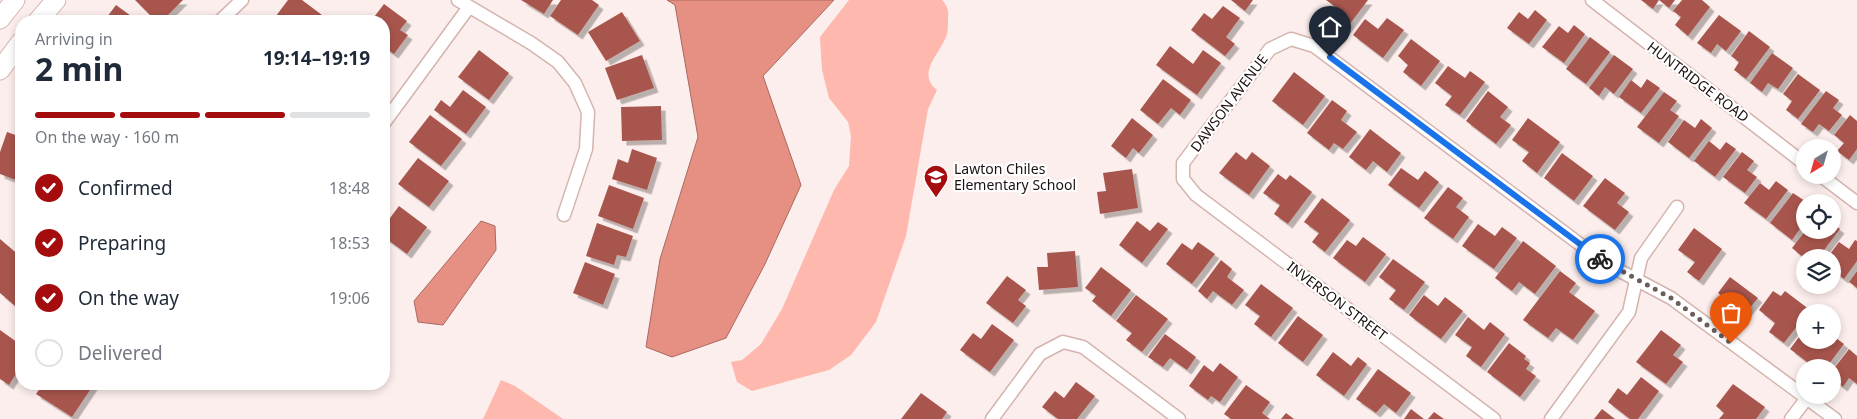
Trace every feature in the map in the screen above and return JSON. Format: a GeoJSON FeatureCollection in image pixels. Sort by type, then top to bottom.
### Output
{"type":"FeatureCollection","features":[{"type":"Feature","properties":{"kind":"street"},"geometry":{"type":"LineString","coordinates":[[0,19],[15,0]]}},
{"type":"Feature","properties":{"kind":"street"},"geometry":{"type":"LineString","coordinates":[[43,15],[56,0]]}},
{"type":"Feature","properties":{"kind":"street"},"geometry":{"type":"LineString","coordinates":[[226,15],[242,0]]}},
{"type":"Feature","properties":{"kind":"street"},"geometry":{"type":"LineString","coordinates":[[458,0],[531,43],[558,62],[575,83],[588,112],[586,149],[564,215]]}},
{"type":"Feature","properties":{"kind":"street","name":"HUNTRIDGE ROAD"},"geometry":{"type":"LineString","coordinates":[[1592,0],[1796,157]]}},
{"type":"Feature","properties":{"kind":"street"},"geometry":{"type":"LineString","coordinates":[[390,115],[470,7]]}},
{"type":"Feature","properties":{"kind":"street","name":"DAWSON AVENUE"},"geometry":{"type":"LineString","coordinates":[[1183,179],[1183,163],[1270,49],[1291,39],[1314,46],[1605,263],[1636,280]]}},
{"type":"Feature","properties":{"kind":"street"},"geometry":{"type":"LineString","coordinates":[[0,70],[15,50]]}},
{"type":"Feature","properties":{"kind":"street","name":"INVERSON STREET"},"geometry":{"type":"LineString","coordinates":[[1183,179],[1196,195],[1494,419]]}},
{"type":"Feature","properties":{"kind":"street"},"geometry":{"type":"LineString","coordinates":[[1831,184],[1857,204]]}},
{"type":"Feature","properties":{"kind":"street"},"geometry":{"type":"LineString","coordinates":[[1551,419],[1630,312],[1641,258],[1677,207]]}},
{"type":"Feature","properties":{"kind":"street"},"geometry":{"type":"LineString","coordinates":[[1636,280],[1671,298],[1796,390]]}},
{"type":"Feature","properties":{"kind":"street"},"geometry":{"type":"LineString","coordinates":[[992,419],[1040,354],[1063,342],[1083,348],[1179,419]]}},
{"type":"Feature","properties":{"kind":"street"},"geometry":{"type":"LineString","coordinates":[[1791,419],[1802,404]]}},
{"type":"Feature","properties":{"kind":"street"},"geometry":{"type":"LineString","coordinates":[[1815,404],[1834,419]]}},
{"type":"Feature","properties":{"kind":"shaded area"},"geometry":{"type":"Polygon","coordinates":[[[667,0],[834,0],[763,76],[801,185],[765,264],[726,338],[672,357],[646,347],[660,259],[698,137],[675,5],[667,0]]]}},
{"type":"Feature","properties":{"kind":"shaded area"},"geometry":{"type":"Polygon","coordinates":[[[849,0],[942,0],[948,11],[947,34],[929,70],[931,83],[937,90],[928,109],[906,236],[876,322],[851,355],[829,370],[752,391],[737,382],[731,362],[742,360],[761,344],[782,309],[834,190],[849,166],[851,136],[848,122],[829,98],[822,70],[820,37],[849,0]]]}},
{"type":"Feature","properties":{"kind":"shaded area"},"geometry":{"type":"Polygon","coordinates":[[[481,221],[495,226],[496,250],[443,325],[418,322],[414,301],[481,221]]]}},
{"type":"Feature","properties":{"kind":"shaded area"},"geometry":{"type":"Polygon","coordinates":[[[501,380],[515,386],[563,419],[483,419],[501,380]]]}},
{"type":"Feature","properties":{"kind":"building"},"geometry":{"type":"Polygon","coordinates":[[[135,0],[183,0],[168,15],[150,15],[135,0]]]}},
{"type":"Feature","properties":{"kind":"building"},"geometry":{"type":"Polygon","coordinates":[[[288,0],[302,0],[322,15],[277,15],[288,0]]]}},
{"type":"Feature","properties":{"kind":"building"},"geometry":{"type":"Polygon","coordinates":[[[521,0],[553,0],[544,14],[521,0]]]}},
{"type":"Feature","properties":{"kind":"building"},"geometry":{"type":"Polygon","coordinates":[[[561,0],[592,0],[599,5],[578,35],[550,16],[561,0]]]}},
{"type":"Feature","properties":{"kind":"building"},"geometry":{"type":"Polygon","coordinates":[[[1231,0],[1253,0],[1245,11],[1231,0]]]}},
{"type":"Feature","properties":{"kind":"building"},"geometry":{"type":"Polygon","coordinates":[[[1326,0],[1368,0],[1346,29],[1331,17],[1337,8],[1326,0]]]}},
{"type":"Feature","properties":{"kind":"building"},"geometry":{"type":"Polygon","coordinates":[[[1641,0],[1659,0],[1653,9],[1641,0]]]}},
{"type":"Feature","properties":{"kind":"building"},"geometry":{"type":"Polygon","coordinates":[[[1659,0],[1675,0],[1669,8],[1659,0]]]}},
{"type":"Feature","properties":{"kind":"building"},"geometry":{"type":"Polygon","coordinates":[[[1682,0],[1702,0],[1710,7],[1688,36],[1675,25],[1681,17],[1673,11],[1682,0]]]}},
{"type":"Feature","properties":{"kind":"building"},"geometry":{"type":"Polygon","coordinates":[[[384,4],[407,21],[400,30],[408,35],[394,54],[390,51],[390,15],[376,15],[384,4]]]}},
{"type":"Feature","properties":{"kind":"building"},"geometry":{"type":"Polygon","coordinates":[[[116,5],[130,15],[108,15],[116,5]]]}},
{"type":"Feature","properties":{"kind":"building"},"geometry":{"type":"Polygon","coordinates":[[[1223,6],[1240,18],[1226,37],[1235,44],[1225,56],[1191,30],[1204,13],[1212,19],[1223,6]]]}},
{"type":"Feature","properties":{"kind":"building"},"geometry":{"type":"Polygon","coordinates":[[[1535,10],[1547,20],[1529,44],[1507,28],[1519,12],[1528,19],[1535,10]]]}},
{"type":"Feature","properties":{"kind":"building"},"geometry":{"type":"Polygon","coordinates":[[[622,12],[640,41],[606,61],[588,32],[622,12]]]}},
{"type":"Feature","properties":{"kind":"building"},"geometry":{"type":"Polygon","coordinates":[[[1719,15],[1741,31],[1726,51],[1717,44],[1711,53],[1697,43],[1719,15]]]}},
{"type":"Feature","properties":{"kind":"building"},"geometry":{"type":"Polygon","coordinates":[[[1387,18],[1404,30],[1383,58],[1353,35],[1365,19],[1378,29],[1387,18]]]}},
{"type":"Feature","properties":{"kind":"building"},"geometry":{"type":"Polygon","coordinates":[[[1574,25],[1585,34],[1564,63],[1542,47],[1559,26],[1568,33],[1574,25]]]}},
{"type":"Feature","properties":{"kind":"building"},"geometry":{"type":"Polygon","coordinates":[[[1749,31],[1770,47],[1746,79],[1734,70],[1739,62],[1731,56],[1749,31]]]}},
{"type":"Feature","properties":{"kind":"building"},"geometry":{"type":"Polygon","coordinates":[[[1590,37],[1610,52],[1586,84],[1566,69],[1590,37]]]}},
{"type":"Feature","properties":{"kind":"building"},"geometry":{"type":"Polygon","coordinates":[[[1411,39],[1440,61],[1421,86],[1403,72],[1408,65],[1398,56],[1411,39]]]}},
{"type":"Feature","properties":{"kind":"building"},"geometry":{"type":"Polygon","coordinates":[[[1170,46],[1193,64],[1203,50],[1221,63],[1197,95],[1156,65],[1170,46]]]}},
{"type":"Feature","properties":{"kind":"building"},"geometry":{"type":"Polygon","coordinates":[[[479,50],[509,73],[489,100],[458,77],[479,50]]]}},
{"type":"Feature","properties":{"kind":"building"},"geometry":{"type":"Polygon","coordinates":[[[1772,53],[1793,68],[1778,89],[1768,83],[1762,92],[1750,83],[1772,53]]]}},
{"type":"Feature","properties":{"kind":"building"},"geometry":{"type":"Polygon","coordinates":[[[642,55],[654,88],[617,100],[605,68],[642,55]]]}},
{"type":"Feature","properties":{"kind":"building"},"geometry":{"type":"Polygon","coordinates":[[[1614,55],[1633,69],[1614,94],[1605,87],[1599,96],[1589,88],[1614,55]]]}},
{"type":"Feature","properties":{"kind":"building"},"geometry":{"type":"Polygon","coordinates":[[[1448,66],[1465,78],[1470,71],[1485,82],[1460,115],[1445,105],[1452,96],[1435,83],[1448,66]]]}},
{"type":"Feature","properties":{"kind":"building"},"geometry":{"type":"Polygon","coordinates":[[[1294,72],[1325,96],[1303,125],[1272,101],[1294,72]]]}},
{"type":"Feature","properties":{"kind":"building"},"geometry":{"type":"Polygon","coordinates":[[[1798,74],[1820,90],[1798,119],[1786,110],[1792,101],[1783,94],[1798,74]]]}},
{"type":"Feature","properties":{"kind":"building"},"geometry":{"type":"Polygon","coordinates":[[[1163,79],[1191,100],[1180,115],[1171,108],[1158,124],[1140,110],[1163,79]]]}},
{"type":"Feature","properties":{"kind":"building"},"geometry":{"type":"Polygon","coordinates":[[[1647,79],[1660,88],[1641,113],[1619,97],[1631,80],[1641,88],[1647,79]]]}},
{"type":"Feature","properties":{"kind":"building"},"geometry":{"type":"Polygon","coordinates":[[[463,90],[486,107],[466,134],[434,110],[441,100],[450,107],[463,90]]]}},
{"type":"Feature","properties":{"kind":"building"},"geometry":{"type":"Polygon","coordinates":[[[1488,91],[1508,107],[1500,117],[1511,125],[1496,144],[1466,121],[1488,91]]]}},
{"type":"Feature","properties":{"kind":"building"},"geometry":{"type":"Polygon","coordinates":[[[1826,91],[1839,100],[1833,108],[1842,115],[1829,131],[1819,124],[1813,132],[1801,124],[1826,91]]]}},
{"type":"Feature","properties":{"kind":"building"},"geometry":{"type":"Polygon","coordinates":[[[1664,92],[1677,101],[1670,110],[1679,116],[1659,143],[1637,127],[1664,92]]]}},
{"type":"Feature","properties":{"kind":"building"},"geometry":{"type":"Polygon","coordinates":[[[1332,100],[1347,111],[1341,120],[1357,132],[1343,149],[1334,143],[1329,150],[1307,133],[1332,100]]]}},
{"type":"Feature","properties":{"kind":"building"},"geometry":{"type":"Polygon","coordinates":[[[661,106],[662,140],[622,141],[621,107],[661,106]]]}},
{"type":"Feature","properties":{"kind":"building"},"geometry":{"type":"Polygon","coordinates":[[[430,115],[462,139],[441,166],[409,142],[430,115]]]}},
{"type":"Feature","properties":{"kind":"building"},"geometry":{"type":"Polygon","coordinates":[[[1850,115],[1857,121],[1857,149],[1849,160],[1841,154],[1841,146],[1844,143],[1834,135],[1850,115]]]}},
{"type":"Feature","properties":{"kind":"building"},"geometry":{"type":"Polygon","coordinates":[[[1132,118],[1153,135],[1139,153],[1133,148],[1126,158],[1111,146],[1132,118]]]}},
{"type":"Feature","properties":{"kind":"building"},"geometry":{"type":"Polygon","coordinates":[[[1528,118],[1560,142],[1537,173],[1522,161],[1529,152],[1512,140],[1528,118]]]}},
{"type":"Feature","properties":{"kind":"building"},"geometry":{"type":"Polygon","coordinates":[[[1701,119],[1712,128],[1689,158],[1668,142],[1684,120],[1695,128],[1701,119]]]}},
{"type":"Feature","properties":{"kind":"building"},"geometry":{"type":"Polygon","coordinates":[[[1370,129],[1401,153],[1387,172],[1373,161],[1366,170],[1349,157],[1370,129]]]}},
{"type":"Feature","properties":{"kind":"building"},"geometry":{"type":"Polygon","coordinates":[[[7,132],[15,135],[15,180],[0,174],[0,152],[7,132]]]}},
{"type":"Feature","properties":{"kind":"building"},"geometry":{"type":"Polygon","coordinates":[[[1709,141],[1720,150],[1726,142],[1736,149],[1715,177],[1694,161],[1709,141]]]}},
{"type":"Feature","properties":{"kind":"building"},"geometry":{"type":"Polygon","coordinates":[[[632,149],[657,158],[647,190],[612,179],[618,159],[628,163],[632,149]]]}},
{"type":"Feature","properties":{"kind":"building"},"geometry":{"type":"Polygon","coordinates":[[[1236,152],[1246,160],[1252,152],[1270,166],[1249,195],[1219,173],[1236,152]]]}},
{"type":"Feature","properties":{"kind":"building"},"geometry":{"type":"Polygon","coordinates":[[[1742,152],[1754,161],[1747,170],[1757,177],[1745,193],[1723,177],[1742,152]]]}},
{"type":"Feature","properties":{"kind":"building"},"geometry":{"type":"Polygon","coordinates":[[[1562,153],[1593,176],[1574,201],[1544,178],[1562,153]]]}},
{"type":"Feature","properties":{"kind":"building"},"geometry":{"type":"Polygon","coordinates":[[[418,158],[449,181],[429,207],[398,184],[418,158]]]}},
{"type":"Feature","properties":{"kind":"building"},"geometry":{"type":"Polygon","coordinates":[[[1401,168],[1418,180],[1425,171],[1439,182],[1419,208],[1388,185],[1401,168]]]}},
{"type":"Feature","properties":{"kind":"building"},"geometry":{"type":"Polygon","coordinates":[[[1132,169],[1138,208],[1100,214],[1097,192],[1106,191],[1103,173],[1132,169]]]}},
{"type":"Feature","properties":{"kind":"building"},"geometry":{"type":"Polygon","coordinates":[[[1278,174],[1286,180],[1290,175],[1312,192],[1288,224],[1274,214],[1280,205],[1263,193],[1278,174]]]}},
{"type":"Feature","properties":{"kind":"building"},"geometry":{"type":"Polygon","coordinates":[[[1605,178],[1625,193],[1617,203],[1629,212],[1615,230],[1583,206],[1605,178]]]}},
{"type":"Feature","properties":{"kind":"building"},"geometry":{"type":"Polygon","coordinates":[[[1776,181],[1788,190],[1766,219],[1744,203],[1760,183],[1769,190],[1776,181]]]}},
{"type":"Feature","properties":{"kind":"building"},"geometry":{"type":"Polygon","coordinates":[[[609,185],[644,198],[633,229],[598,216],[609,185]]]}},
{"type":"Feature","properties":{"kind":"building"},"geometry":{"type":"Polygon","coordinates":[[[1448,187],[1463,198],[1456,207],[1469,217],[1453,239],[1424,218],[1448,187]]]}},
{"type":"Feature","properties":{"kind":"building"},"geometry":{"type":"Polygon","coordinates":[[[1793,193],[1796,195],[1796,234],[1792,240],[1770,223],[1793,193]]]}},
{"type":"Feature","properties":{"kind":"building"},"geometry":{"type":"Polygon","coordinates":[[[1322,198],[1350,220],[1325,252],[1312,242],[1319,233],[1304,222],[1322,198]]]}},
{"type":"Feature","properties":{"kind":"building"},"geometry":{"type":"Polygon","coordinates":[[[399,206],[427,227],[407,254],[390,241],[390,218],[399,206]]]}},
{"type":"Feature","properties":{"kind":"building"},"geometry":{"type":"Polygon","coordinates":[[[1137,221],[1150,231],[1158,222],[1168,229],[1142,263],[1119,245],[1137,221]]]}},
{"type":"Feature","properties":{"kind":"building"},"geometry":{"type":"Polygon","coordinates":[[[597,223],[633,236],[626,257],[617,255],[614,265],[586,256],[597,223]]]}},
{"type":"Feature","properties":{"kind":"building"},"geometry":{"type":"Polygon","coordinates":[[[1478,224],[1495,236],[1502,227],[1517,238],[1494,269],[1462,246],[1478,224]]]}},
{"type":"Feature","properties":{"kind":"building"},"geometry":{"type":"Polygon","coordinates":[[[1694,228],[1722,249],[1699,281],[1687,272],[1695,262],[1678,250],[1694,228]]]}},
{"type":"Feature","properties":{"kind":"building"},"geometry":{"type":"Polygon","coordinates":[[[1363,237],[1386,254],[1365,282],[1333,258],[1347,240],[1356,246],[1363,237]]]}},
{"type":"Feature","properties":{"kind":"building"},"geometry":{"type":"Polygon","coordinates":[[[0,239],[15,252],[15,306],[0,293],[0,239]]]}},
{"type":"Feature","properties":{"kind":"building"},"geometry":{"type":"Polygon","coordinates":[[[1799,239],[1832,239],[1825,249],[1796,249],[1796,251],[1792,248],[1799,239]]]}},
{"type":"Feature","properties":{"kind":"building"},"geometry":{"type":"Polygon","coordinates":[[[1855,240],[1857,241],[1857,261],[1844,279],[1841,277],[1841,249],[1834,249],[1839,242],[1849,249],[1855,240]]]}},
{"type":"Feature","properties":{"kind":"building"},"geometry":{"type":"Polygon","coordinates":[[[1523,241],[1556,266],[1535,294],[1519,282],[1512,291],[1495,278],[1523,241]]]}},
{"type":"Feature","properties":{"kind":"building"},"geometry":{"type":"Polygon","coordinates":[[[1198,242],[1215,254],[1192,284],[1166,264],[1182,243],[1192,250],[1198,242]]]}},
{"type":"Feature","properties":{"kind":"building"},"geometry":{"type":"Polygon","coordinates":[[[1075,251],[1078,287],[1039,290],[1037,267],[1048,267],[1047,253],[1075,251]]]}},
{"type":"Feature","properties":{"kind":"building"},"geometry":{"type":"Polygon","coordinates":[[[1393,259],[1425,282],[1404,310],[1389,299],[1396,290],[1379,277],[1393,259]]]}},
{"type":"Feature","properties":{"kind":"building"},"geometry":{"type":"Polygon","coordinates":[[[1221,260],[1232,269],[1227,277],[1244,290],[1232,305],[1213,291],[1207,299],[1198,291],[1221,260]]]}},
{"type":"Feature","properties":{"kind":"building"},"geometry":{"type":"Polygon","coordinates":[[[585,262],[615,274],[603,305],[573,293],[585,262]]]}},
{"type":"Feature","properties":{"kind":"building"},"geometry":{"type":"Polygon","coordinates":[[[1101,267],[1131,290],[1111,316],[1092,301],[1096,296],[1085,288],[1101,267]]]}},
{"type":"Feature","properties":{"kind":"building"},"geometry":{"type":"Polygon","coordinates":[[[1560,271],[1576,283],[1569,292],[1595,311],[1573,340],[1556,328],[1548,338],[1523,320],[1560,271]]]}},
{"type":"Feature","properties":{"kind":"building"},"geometry":{"type":"Polygon","coordinates":[[[1857,271],[1857,288],[1849,282],[1857,271]]]}},
{"type":"Feature","properties":{"kind":"building"},"geometry":{"type":"Polygon","coordinates":[[[1007,276],[1026,290],[1018,300],[1026,306],[1013,323],[986,303],[1007,276]]]}},
{"type":"Feature","properties":{"kind":"building"},"geometry":{"type":"Polygon","coordinates":[[[1730,277],[1758,298],[1745,314],[1718,293],[1730,277]]]}},
{"type":"Feature","properties":{"kind":"building"},"geometry":{"type":"Polygon","coordinates":[[[1261,284],[1293,308],[1271,337],[1254,324],[1260,316],[1245,305],[1261,284]]]}},
{"type":"Feature","properties":{"kind":"building"},"geometry":{"type":"Polygon","coordinates":[[[1773,291],[1781,296],[1785,291],[1802,304],[1796,304],[1796,328],[1784,343],[1769,332],[1775,323],[1759,310],[1773,291]]]}},
{"type":"Feature","properties":{"kind":"building"},"geometry":{"type":"Polygon","coordinates":[[[1136,295],[1168,319],[1142,352],[1126,340],[1132,333],[1116,321],[1136,295]]]}},
{"type":"Feature","properties":{"kind":"building"},"geometry":{"type":"Polygon","coordinates":[[[1424,295],[1438,306],[1445,297],[1463,311],[1441,339],[1409,315],[1424,295]]]}},
{"type":"Feature","properties":{"kind":"building"},"geometry":{"type":"Polygon","coordinates":[[[1298,316],[1323,335],[1303,362],[1278,343],[1298,316]]]}},
{"type":"Feature","properties":{"kind":"building"},"geometry":{"type":"Polygon","coordinates":[[[1468,317],[1484,330],[1490,322],[1505,334],[1481,367],[1466,356],[1472,347],[1455,335],[1468,317]]]}},
{"type":"Feature","properties":{"kind":"building"},"geometry":{"type":"Polygon","coordinates":[[[992,324],[1014,340],[990,372],[960,350],[973,333],[981,339],[992,324]]]}},
{"type":"Feature","properties":{"kind":"building"},"geometry":{"type":"Polygon","coordinates":[[[0,330],[15,341],[15,376],[9,385],[0,379],[0,330]]]}},
{"type":"Feature","properties":{"kind":"building"},"geometry":{"type":"Polygon","coordinates":[[[1661,330],[1681,345],[1673,355],[1683,362],[1666,384],[1636,362],[1661,330]]]}},
{"type":"Feature","properties":{"kind":"building"},"geometry":{"type":"Polygon","coordinates":[[[1165,334],[1196,357],[1187,370],[1170,358],[1163,367],[1148,357],[1165,334]]]}},
{"type":"Feature","properties":{"kind":"building"},"geometry":{"type":"Polygon","coordinates":[[[1796,341],[1796,349],[1840,349],[1833,359],[1803,359],[1790,349],[1796,341]]]}},
{"type":"Feature","properties":{"kind":"building"},"geometry":{"type":"Polygon","coordinates":[[[1509,343],[1526,356],[1524,359],[1530,363],[1526,369],[1536,376],[1520,397],[1487,372],[1509,343]]]}},
{"type":"Feature","properties":{"kind":"building"},"geometry":{"type":"Polygon","coordinates":[[[1849,349],[1857,356],[1857,384],[1849,378],[1843,387],[1841,386],[1841,359],[1849,349]]]}},
{"type":"Feature","properties":{"kind":"building"},"geometry":{"type":"Polygon","coordinates":[[[1333,352],[1351,366],[1358,357],[1367,364],[1344,396],[1316,375],[1333,352]]]}},
{"type":"Feature","properties":{"kind":"building"},"geometry":{"type":"Polygon","coordinates":[[[1220,363],[1238,377],[1220,402],[1211,396],[1208,400],[1189,386],[1204,365],[1213,372],[1220,363]]]}},
{"type":"Feature","properties":{"kind":"building"},"geometry":{"type":"Polygon","coordinates":[[[1378,369],[1411,393],[1396,413],[1384,404],[1376,413],[1356,399],[1378,369]]]}},
{"type":"Feature","properties":{"kind":"building"},"geometry":{"type":"Polygon","coordinates":[[[1641,377],[1659,391],[1638,419],[1630,419],[1608,402],[1618,388],[1627,395],[1641,377]]]}},
{"type":"Feature","properties":{"kind":"building"},"geometry":{"type":"Polygon","coordinates":[[[1076,382],[1095,396],[1077,419],[1058,419],[1042,407],[1055,391],[1064,398],[1076,382]]]}},
{"type":"Feature","properties":{"kind":"building"},"geometry":{"type":"Polygon","coordinates":[[[1733,384],[1765,407],[1756,419],[1719,419],[1724,413],[1716,406],[1733,384]]]}},
{"type":"Feature","properties":{"kind":"building"},"geometry":{"type":"Polygon","coordinates":[[[1246,385],[1270,402],[1262,413],[1270,419],[1231,419],[1224,414],[1246,385]]]}},
{"type":"Feature","properties":{"kind":"building"},"geometry":{"type":"Polygon","coordinates":[[[39,390],[90,390],[72,417],[36,394],[39,390]]]}},
{"type":"Feature","properties":{"kind":"building"},"geometry":{"type":"Polygon","coordinates":[[[921,393],[947,412],[942,419],[901,419],[921,393]]]}},
{"type":"Feature","properties":{"kind":"building"},"geometry":{"type":"Polygon","coordinates":[[[1411,409],[1424,419],[1404,419],[1411,409]]]}},
{"type":"Feature","properties":{"kind":"building"},"geometry":{"type":"Polygon","coordinates":[[[1602,409],[1615,419],[1594,419],[1602,409]]]}},
{"type":"Feature","properties":{"kind":"building"},"geometry":{"type":"Polygon","coordinates":[[[1434,412],[1444,419],[1428,419],[1434,412]]]}},
{"type":"Feature","properties":{"kind":"building"},"geometry":{"type":"Polygon","coordinates":[[[1286,413],[1294,419],[1281,419],[1286,413]]]}},
{"type":"Feature","properties":{"kind":"way so far"},"geometry":{"type":"LineString","coordinates":[[1600,259],[1671,298],[1731,343]]}},
{"type":"Feature","properties":{"kind":"place","name":"Lawton Chiles Elementary School"},"geometry":{"type":"Point","coordinates":[936,198]}},
{"type":"Feature","properties":{"kind":"route"},"geometry":{"type":"LineString","coordinates":[[1330,57],[1600,259]]}}]}
